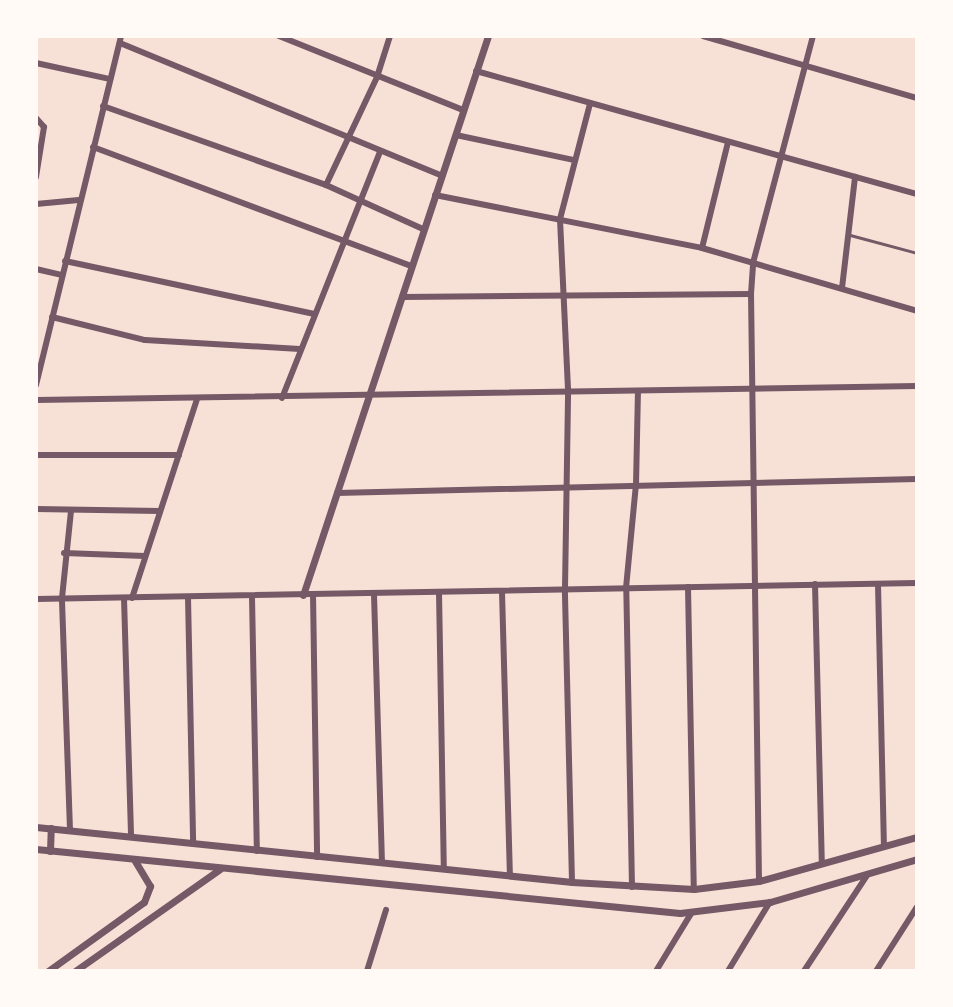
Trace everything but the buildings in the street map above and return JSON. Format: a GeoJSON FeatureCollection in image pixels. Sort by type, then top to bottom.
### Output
{"type":"FeatureCollection","features":[{"type":"Feature","properties":{"kind":"street"},"geometry":{"type":"LineString","coordinates":[[279,36],[463,110]]}},
{"type":"Feature","properties":{"kind":"street"},"geometry":{"type":"LineString","coordinates":[[326,185],[377,77],[390,36]]}},
{"type":"Feature","properties":{"kind":"street"},"geometry":{"type":"LineString","coordinates":[[303,595],[488,36]]}},
{"type":"Feature","properties":{"kind":"street"},"geometry":{"type":"LineString","coordinates":[[703,36],[917,98]]}},
{"type":"Feature","properties":{"kind":"street"},"geometry":{"type":"LineString","coordinates":[[759,881],[751,484],[751,294],[753,263],[813,36]]}},
{"type":"Feature","properties":{"kind":"street"},"geometry":{"type":"LineString","coordinates":[[36,385],[79,200],[121,40],[380,152],[441,175]]}},
{"type":"Feature","properties":{"kind":"street"},"geometry":{"type":"LineString","coordinates":[[36,63],[110,79]]}},
{"type":"Feature","properties":{"kind":"street"},"geometry":{"type":"LineString","coordinates":[[476,71],[917,194]]}},
{"type":"Feature","properties":{"kind":"street"},"geometry":{"type":"LineString","coordinates":[[572,882],[565,589],[568,389],[560,219],[590,104]]}},
{"type":"Feature","properties":{"kind":"street"},"geometry":{"type":"LineString","coordinates":[[103,106],[326,185],[423,229]]}},
{"type":"Feature","properties":{"kind":"street"},"geometry":{"type":"LineString","coordinates":[[36,177],[40,120]]}},
{"type":"Feature","properties":{"kind":"street"},"geometry":{"type":"LineString","coordinates":[[456,135],[574,160]]}},
{"type":"Feature","properties":{"kind":"street"},"geometry":{"type":"LineString","coordinates":[[702,248],[728,142]]}},
{"type":"Feature","properties":{"kind":"street"},"geometry":{"type":"LineString","coordinates":[[93,147],[412,266]]}},
{"type":"Feature","properties":{"kind":"street"},"geometry":{"type":"LineString","coordinates":[[282,398],[380,152]]}},
{"type":"Feature","properties":{"kind":"street"},"geometry":{"type":"LineString","coordinates":[[842,288],[855,177]]}},
{"type":"Feature","properties":{"kind":"street"},"geometry":{"type":"LineString","coordinates":[[435,195],[702,248],[917,311]]}},
{"type":"Feature","properties":{"kind":"street"},"geometry":{"type":"LineString","coordinates":[[36,204],[79,200]]}},
{"type":"Feature","properties":{"kind":"street"},"geometry":{"type":"LineString","coordinates":[[65,261],[314,314]]}},
{"type":"Feature","properties":{"kind":"street"},"geometry":{"type":"LineString","coordinates":[[36,269],[62,275]]}},
{"type":"Feature","properties":{"kind":"street"},"geometry":{"type":"LineString","coordinates":[[402,297],[563,292],[751,294]]}},
{"type":"Feature","properties":{"kind":"street"},"geometry":{"type":"LineString","coordinates":[[52,317],[145,340],[300,349]]}},
{"type":"Feature","properties":{"kind":"street"},"geometry":{"type":"LineString","coordinates":[[36,400],[370,398],[568,389],[638,391],[917,386]]}},
{"type":"Feature","properties":{"kind":"street"},"geometry":{"type":"LineString","coordinates":[[632,887],[626,588],[636,485],[638,391]]}},
{"type":"Feature","properties":{"kind":"street"},"geometry":{"type":"LineString","coordinates":[[132,598],[197,399]]}},
{"type":"Feature","properties":{"kind":"street"},"geometry":{"type":"LineString","coordinates":[[36,455],[179,455]]}},
{"type":"Feature","properties":{"kind":"street"},"geometry":{"type":"LineString","coordinates":[[337,493],[917,479]]}},
{"type":"Feature","properties":{"kind":"street"},"geometry":{"type":"LineString","coordinates":[[36,509],[160,511]]}},
{"type":"Feature","properties":{"kind":"street"},"geometry":{"type":"LineString","coordinates":[[70,830],[62,598],[64,553],[71,511]]}},
{"type":"Feature","properties":{"kind":"street"},"geometry":{"type":"LineString","coordinates":[[64,553],[145,556]]}},
{"type":"Feature","properties":{"kind":"street"},"geometry":{"type":"LineString","coordinates":[[36,599],[917,583]]}},
{"type":"Feature","properties":{"kind":"street"},"geometry":{"type":"LineString","coordinates":[[815,584],[822,864]]}},
{"type":"Feature","properties":{"kind":"street"},"geometry":{"type":"LineString","coordinates":[[878,584],[884,846]]}},
{"type":"Feature","properties":{"kind":"street"},"geometry":{"type":"LineString","coordinates":[[688,587],[694,889]]}},
{"type":"Feature","properties":{"kind":"street"},"geometry":{"type":"LineString","coordinates":[[439,592],[444,869]]}},
{"type":"Feature","properties":{"kind":"street"},"geometry":{"type":"LineString","coordinates":[[502,592],[510,875]]}},
{"type":"Feature","properties":{"kind":"street"},"geometry":{"type":"LineString","coordinates":[[313,594],[317,857]]}},
{"type":"Feature","properties":{"kind":"street"},"geometry":{"type":"LineString","coordinates":[[374,594],[382,862]]}},
{"type":"Feature","properties":{"kind":"street"},"geometry":{"type":"LineString","coordinates":[[188,597],[193,844]]}},
{"type":"Feature","properties":{"kind":"street"},"geometry":{"type":"LineString","coordinates":[[252,597],[257,851]]}},
{"type":"Feature","properties":{"kind":"street"},"geometry":{"type":"LineString","coordinates":[[124,598],[131,837]]}},
{"type":"Feature","properties":{"kind":"street"},"geometry":{"type":"LineString","coordinates":[[36,827],[572,882],[694,889],[759,881],[916,840]]}},
{"type":"Feature","properties":{"kind":"street"},"geometry":{"type":"LineString","coordinates":[[50,851],[51,828]]}},
{"type":"Feature","properties":{"kind":"street"},"geometry":{"type":"LineString","coordinates":[[36,849],[135,861],[692,912],[770,902],[917,859]]}},
{"type":"Feature","properties":{"kind":"street"},"geometry":{"type":"LineString","coordinates":[[48,971],[144,902],[150,886],[135,861]]}},
{"type":"Feature","properties":{"kind":"street"},"geometry":{"type":"LineString","coordinates":[[411,887],[412,866]]}},
{"type":"Feature","properties":{"kind":"street"},"geometry":{"type":"LineString","coordinates":[[77,971],[220,869]]}},
{"type":"Feature","properties":{"kind":"street"},"geometry":{"type":"LineString","coordinates":[[804,971],[868,873]]}},
{"type":"Feature","properties":{"kind":"street"},"geometry":{"type":"LineString","coordinates":[[728,971],[770,902]]}},
{"type":"Feature","properties":{"kind":"street"},"geometry":{"type":"LineString","coordinates":[[876,971],[917,907]]}},
{"type":"Feature","properties":{"kind":"street"},"geometry":{"type":"LineString","coordinates":[[367,971],[386,910]]}},
{"type":"Feature","properties":{"kind":"street"},"geometry":{"type":"LineString","coordinates":[[656,971],[692,912]]}},
{"type":"Feature","properties":{"kind":"lane"},"geometry":{"type":"LineString","coordinates":[[850,235],[917,253]]}}]}
